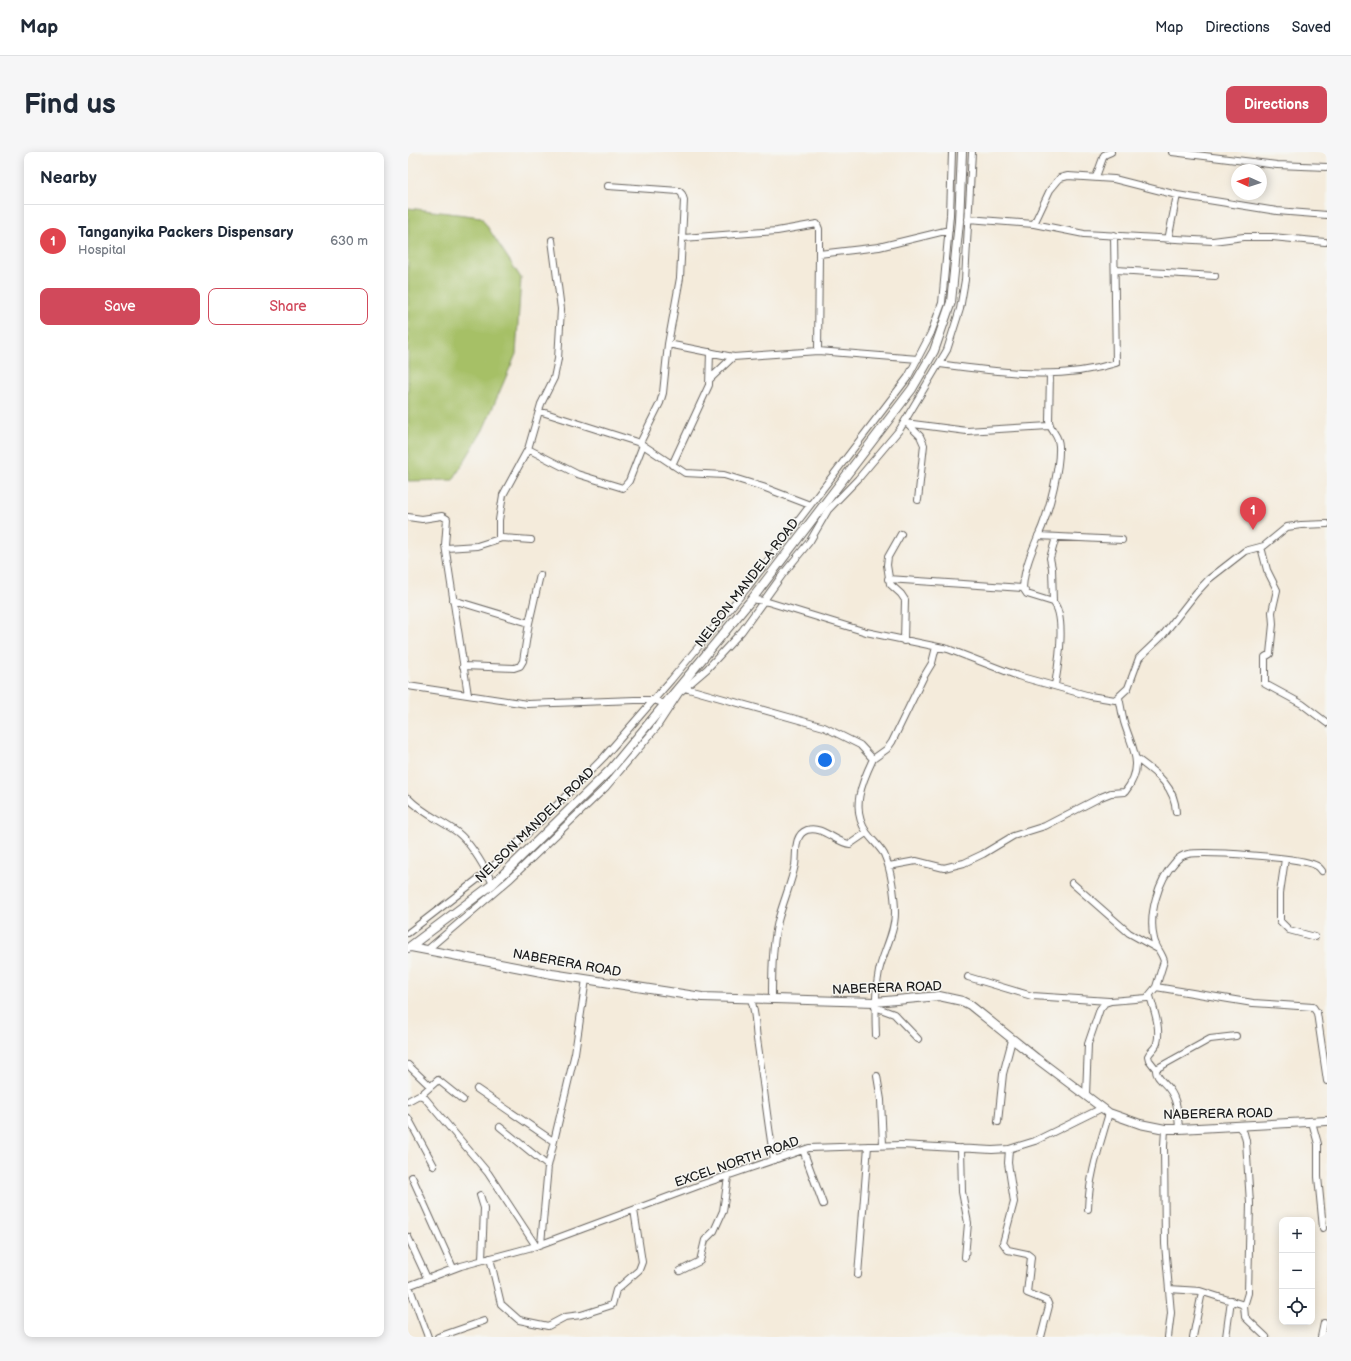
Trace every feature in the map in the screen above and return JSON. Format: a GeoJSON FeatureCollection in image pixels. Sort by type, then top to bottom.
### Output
{"type":"FeatureCollection","features":[{"type":"Feature","properties":{"kind":"main road","name":"NELSON MANDELA ROAD"},"geometry":{"type":"LineString","coordinates":[[409,948],[493,884],[603,777],[752,599],[912,389],[934,351],[947,318],[953,287],[959,222],[962,152]]}},
{"type":"Feature","properties":{"kind":"main road","name":"NABERERA ROAD"},"geometry":{"type":"LineString","coordinates":[[409,948],[586,979],[702,997],[875,1005],[939,996],[962,1001],[981,1013],[1012,1040],[1102,1108],[1109,1113],[1128,1120],[1165,1129],[1239,1127],[1327,1121]]}},
{"type":"Feature","properties":{"kind":"street"},"geometry":{"type":"LineString","coordinates":[[408,933],[487,872],[588,775],[654,700],[745,591],[898,390],[918,359],[931,333],[940,310],[949,230],[952,152]]}},
{"type":"Feature","properties":{"kind":"street"},"geometry":{"type":"LineString","coordinates":[[426,950],[509,880],[606,787],[656,728],[677,697],[732,644],[783,574],[810,541],[828,510],[858,480],[906,423],[939,364],[952,336],[961,304],[965,274],[972,152]]}},
{"type":"Feature","properties":{"kind":"street"},"geometry":{"type":"LineString","coordinates":[[1096,177],[1104,155],[1111,152]]}},
{"type":"Feature","properties":{"kind":"street"},"geometry":{"type":"LineString","coordinates":[[1172,152],[1277,165],[1327,167]]}},
{"type":"Feature","properties":{"kind":"street"},"geometry":{"type":"LineString","coordinates":[[1034,224],[1046,197],[1060,178],[1068,176],[1096,177],[1126,181],[1177,195],[1276,210],[1327,215]]}},
{"type":"Feature","properties":{"kind":"street"},"geometry":{"type":"LineString","coordinates":[[528,449],[558,466],[623,488],[629,481],[642,444],[661,401],[668,344],[678,289],[683,238],[684,200],[681,192],[675,190],[651,190],[608,186]]}},
{"type":"Feature","properties":{"kind":"street"},"geometry":{"type":"LineString","coordinates":[[1168,240],[1177,195]]}},
{"type":"Feature","properties":{"kind":"street"},"geometry":{"type":"LineString","coordinates":[[968,219],[1034,224],[1072,233],[1168,240],[1213,241],[1256,237],[1325,242]]}},
{"type":"Feature","properties":{"kind":"street"},"geometry":{"type":"LineString","coordinates":[[683,238],[777,230],[815,223],[819,226],[820,254],[818,350]]}},
{"type":"Feature","properties":{"kind":"street"},"geometry":{"type":"LineString","coordinates":[[820,254],[879,247],[949,230]]}},
{"type":"Feature","properties":{"kind":"street"},"geometry":{"type":"LineString","coordinates":[[939,364],[988,371],[1050,374],[1064,373],[1117,362],[1114,235]]}},
{"type":"Feature","properties":{"kind":"street"},"geometry":{"type":"LineString","coordinates":[[499,539],[499,520],[504,495],[528,449],[539,411],[554,378],[560,340],[560,291],[553,258],[552,240]]}},
{"type":"Feature","properties":{"kind":"street"},"geometry":{"type":"LineString","coordinates":[[1116,270],[1215,276]]}},
{"type":"Feature","properties":{"kind":"street"},"geometry":{"type":"LineString","coordinates":[[668,344],[733,357],[818,350],[918,359]]}},
{"type":"Feature","properties":{"kind":"street"},"geometry":{"type":"LineString","coordinates":[[710,352],[710,379]]}},
{"type":"Feature","properties":{"kind":"street"},"geometry":{"type":"LineString","coordinates":[[672,465],[710,379],[733,357]]}},
{"type":"Feature","properties":{"kind":"street"},"geometry":{"type":"LineString","coordinates":[[1050,374],[1049,426],[1058,438],[1059,455],[1045,520],[1025,573],[1023,588],[1025,594],[1053,602]]}},
{"type":"Feature","properties":{"kind":"street"},"geometry":{"type":"LineString","coordinates":[[539,411],[642,444],[685,473],[724,475],[763,487],[810,505]]}},
{"type":"Feature","properties":{"kind":"street"},"geometry":{"type":"LineString","coordinates":[[906,423],[967,431],[1049,426]]}},
{"type":"Feature","properties":{"kind":"street"},"geometry":{"type":"LineString","coordinates":[[906,423],[920,436],[925,450],[918,500]]}},
{"type":"Feature","properties":{"kind":"street"},"geometry":{"type":"LineString","coordinates":[[408,517],[422,519],[438,516],[445,517],[448,522],[445,534],[446,548],[468,695]]}},
{"type":"Feature","properties":{"kind":"street"},"geometry":{"type":"LineString","coordinates":[[752,599],[851,628],[904,641],[960,652],[1018,676],[1102,699],[1115,700],[1119,698],[1128,688],[1140,658],[1163,635],[1203,585],[1245,551],[1261,547],[1272,540],[1282,530],[1291,526],[1327,524]]}},
{"type":"Feature","properties":{"kind":"street"},"geometry":{"type":"LineString","coordinates":[[901,534],[887,559],[888,579],[892,587],[901,594],[904,600],[904,641]]}},
{"type":"Feature","properties":{"kind":"street"},"geometry":{"type":"LineString","coordinates":[[1038,536],[1122,540]]}},
{"type":"Feature","properties":{"kind":"street"},"geometry":{"type":"LineString","coordinates":[[1055,686],[1060,653],[1060,630],[1058,609],[1053,602],[1052,568],[1050,558],[1056,538]]}},
{"type":"Feature","properties":{"kind":"street"},"geometry":{"type":"LineString","coordinates":[[446,548],[477,546],[499,539],[531,540]]}},
{"type":"Feature","properties":{"kind":"street"},"geometry":{"type":"LineString","coordinates":[[1261,547],[1267,570],[1277,590],[1272,612],[1273,624],[1270,638],[1270,654],[1265,658],[1265,684],[1302,704],[1327,723]]}},
{"type":"Feature","properties":{"kind":"street"},"geometry":{"type":"LineString","coordinates":[[463,666],[519,667],[523,661],[529,622],[540,575]]}},
{"type":"Feature","properties":{"kind":"street"},"geometry":{"type":"LineString","coordinates":[[888,579],[1023,588]]}},
{"type":"Feature","properties":{"kind":"street"},"geometry":{"type":"LineString","coordinates":[[453,600],[529,622]]}},
{"type":"Feature","properties":{"kind":"street"},"geometry":{"type":"LineString","coordinates":[[876,1035],[875,1005],[879,971],[892,932],[896,914],[889,866],[880,848],[866,832],[860,820],[857,803],[860,790],[872,759],[887,749],[892,742],[923,678],[932,663],[936,647]]}},
{"type":"Feature","properties":{"kind":"street"},"geometry":{"type":"LineString","coordinates":[[408,686],[527,704],[654,700],[665,704]]}},
{"type":"Feature","properties":{"kind":"street"},"geometry":{"type":"LineString","coordinates":[[685,688],[824,727],[860,745],[872,759]]}},
{"type":"Feature","properties":{"kind":"street"},"geometry":{"type":"LineString","coordinates":[[1119,698],[1124,721],[1137,759],[1166,783],[1174,797],[1176,812]]}},
{"type":"Feature","properties":{"kind":"street"},"geometry":{"type":"LineString","coordinates":[[889,866],[916,861],[946,868],[973,860],[1013,836],[1045,826],[1103,796],[1111,793],[1123,793],[1126,790],[1132,776],[1137,759]]}},
{"type":"Feature","properties":{"kind":"street"},"geometry":{"type":"LineString","coordinates":[[408,798],[424,813],[446,825],[464,838],[487,872],[493,884]]}},
{"type":"Feature","properties":{"kind":"street"},"geometry":{"type":"LineString","coordinates":[[772,1000],[772,958],[776,929],[795,865],[796,844],[806,831],[813,830],[850,844],[866,832]]}},
{"type":"Feature","properties":{"kind":"street"},"geometry":{"type":"LineString","coordinates":[[1156,948],[1152,928],[1156,900],[1166,876],[1180,857],[1200,853],[1285,859],[1314,864],[1322,871]]}},
{"type":"Feature","properties":{"kind":"street"},"geometry":{"type":"LineString","coordinates":[[1285,859],[1280,893],[1280,921],[1289,930],[1315,937]]}},
{"type":"Feature","properties":{"kind":"street"},"geometry":{"type":"LineString","coordinates":[[968,977],[1032,996],[1111,1001],[1140,999],[1150,996],[1156,987],[1164,961],[1161,954],[1156,948],[1129,933],[1072,883]]}},
{"type":"Feature","properties":{"kind":"street"},"geometry":{"type":"LineString","coordinates":[[539,1245],[548,1166],[575,1053],[586,979]]}},
{"type":"Feature","properties":{"kind":"street"},"geometry":{"type":"LineString","coordinates":[[1156,987],[1253,1003],[1313,1007],[1317,1013],[1327,1081]]}},
{"type":"Feature","properties":{"kind":"street"},"geometry":{"type":"LineString","coordinates":[[1150,996],[1157,1022],[1158,1037],[1156,1046],[1148,1056],[1149,1060],[1156,1069],[1156,1074],[1172,1093],[1177,1110],[1179,1129]]}},
{"type":"Feature","properties":{"kind":"street"},"geometry":{"type":"LineString","coordinates":[[751,1000],[756,1017],[766,1112],[774,1160]]}},
{"type":"Feature","properties":{"kind":"street"},"geometry":{"type":"LineString","coordinates":[[1086,1095],[1088,1042],[1100,1009],[1105,1003],[1111,1001]]}},
{"type":"Feature","properties":{"kind":"street"},"geometry":{"type":"LineString","coordinates":[[875,1005],[894,1014],[918,1039]]}},
{"type":"Feature","properties":{"kind":"street"},"geometry":{"type":"LineString","coordinates":[[1156,1069],[1210,1039],[1236,1036]]}},
{"type":"Feature","properties":{"kind":"street"},"geometry":{"type":"LineString","coordinates":[[998,1122],[1003,1074],[1012,1040]]}},
{"type":"Feature","properties":{"kind":"street"},"geometry":{"type":"LineString","coordinates":[[408,1065],[430,1086]]}},
{"type":"Feature","properties":{"kind":"street"},"geometry":{"type":"LineString","coordinates":[[877,1076],[881,1100],[883,1145]]}},
{"type":"Feature","properties":{"kind":"street"},"geometry":{"type":"LineString","coordinates":[[408,1101],[421,1094],[436,1080],[440,1081],[463,1100]]}},
{"type":"Feature","properties":{"kind":"street"},"geometry":{"type":"LineString","coordinates":[[477,1089],[553,1141]]}},
{"type":"Feature","properties":{"kind":"street"},"geometry":{"type":"LineString","coordinates":[[421,1094],[488,1172],[539,1245]]}},
{"type":"Feature","properties":{"kind":"street","name":"EXCEL NORTH ROAD"},"geometry":{"type":"LineString","coordinates":[[409,1286],[453,1268],[539,1245],[803,1150],[822,1147],[883,1145],[992,1150],[1009,1149],[1035,1141],[1102,1108]]}},
{"type":"Feature","properties":{"kind":"street"},"geometry":{"type":"LineString","coordinates":[[1088,1209],[1089,1190],[1095,1158],[1100,1148],[1109,1113]]}},
{"type":"Feature","properties":{"kind":"street"},"geometry":{"type":"LineString","coordinates":[[408,1118],[434,1166]]}},
{"type":"Feature","properties":{"kind":"street"},"geometry":{"type":"LineString","coordinates":[[1312,1122],[1318,1144],[1318,1177],[1323,1228]]}},
{"type":"Feature","properties":{"kind":"street"},"geometry":{"type":"LineString","coordinates":[[500,1127],[548,1166]]}},
{"type":"Feature","properties":{"kind":"street"},"geometry":{"type":"LineString","coordinates":[[1239,1127],[1244,1133],[1246,1141],[1250,1203],[1248,1293],[1244,1306],[1245,1317],[1266,1337]]}},
{"type":"Feature","properties":{"kind":"street"},"geometry":{"type":"LineString","coordinates":[[1165,1129],[1165,1244],[1171,1313],[1168,1337]]}},
{"type":"Feature","properties":{"kind":"street"},"geometry":{"type":"LineString","coordinates":[[858,1275],[868,1146]]}},
{"type":"Feature","properties":{"kind":"street"},"geometry":{"type":"LineString","coordinates":[[961,1148],[962,1192],[968,1223],[965,1257]]}},
{"type":"Feature","properties":{"kind":"street"},"geometry":{"type":"LineString","coordinates":[[1009,1149],[1008,1163],[1014,1202],[1003,1242],[1008,1250],[1027,1254],[1031,1257],[1027,1293],[1047,1301],[1049,1306],[1041,1337]]}},
{"type":"Feature","properties":{"kind":"street"},"geometry":{"type":"LineString","coordinates":[[803,1150],[823,1204]]}},
{"type":"Feature","properties":{"kind":"street"},"geometry":{"type":"LineString","coordinates":[[412,1177],[453,1268]]}},
{"type":"Feature","properties":{"kind":"street"},"geometry":{"type":"LineString","coordinates":[[680,1271],[700,1261],[705,1240],[714,1231],[724,1210],[728,1177]]}},
{"type":"Feature","properties":{"kind":"street"},"geometry":{"type":"LineString","coordinates":[[480,1195],[484,1208],[482,1260]]}},
{"type":"Feature","properties":{"kind":"street"},"geometry":{"type":"LineString","coordinates":[[490,1258],[500,1302],[516,1319],[548,1326],[565,1317],[581,1315],[612,1305],[616,1290],[639,1270],[641,1265],[642,1257],[634,1210]]}},
{"type":"Feature","properties":{"kind":"street"},"geometry":{"type":"LineString","coordinates":[[408,1237],[426,1278]]}},
{"type":"Feature","properties":{"kind":"street"},"geometry":{"type":"LineString","coordinates":[[409,1286],[428,1337]]}},
{"type":"Feature","properties":{"kind":"street"},"geometry":{"type":"LineString","coordinates":[[1169,1289],[1202,1292],[1231,1300],[1244,1306]]}},
{"type":"Feature","properties":{"kind":"street"},"geometry":{"type":"LineString","coordinates":[[1193,1337],[1202,1292]]}},
{"type":"Feature","properties":{"kind":"street"},"geometry":{"type":"LineString","coordinates":[[1226,1337],[1231,1300]]}},
{"type":"Feature","properties":{"kind":"street"},"geometry":{"type":"LineString","coordinates":[[438,1337],[484,1321]]}},
{"type":"Feature","properties":{"kind":"street"},"geometry":{"type":"LineString","coordinates":[[1321,1337],[1324,1323]]}},
{"type":"Feature","properties":{"kind":"green space"},"geometry":{"type":"Polygon","coordinates":[[[408,208],[481,217],[521,278],[516,354],[483,430],[453,480],[408,481],[408,208]]]}},
{"type":"Feature","properties":{"kind":"place","name":"Tanganyika Packers Dispensary"},"geometry":{"type":"Point","coordinates":[1253,530]}}]}
